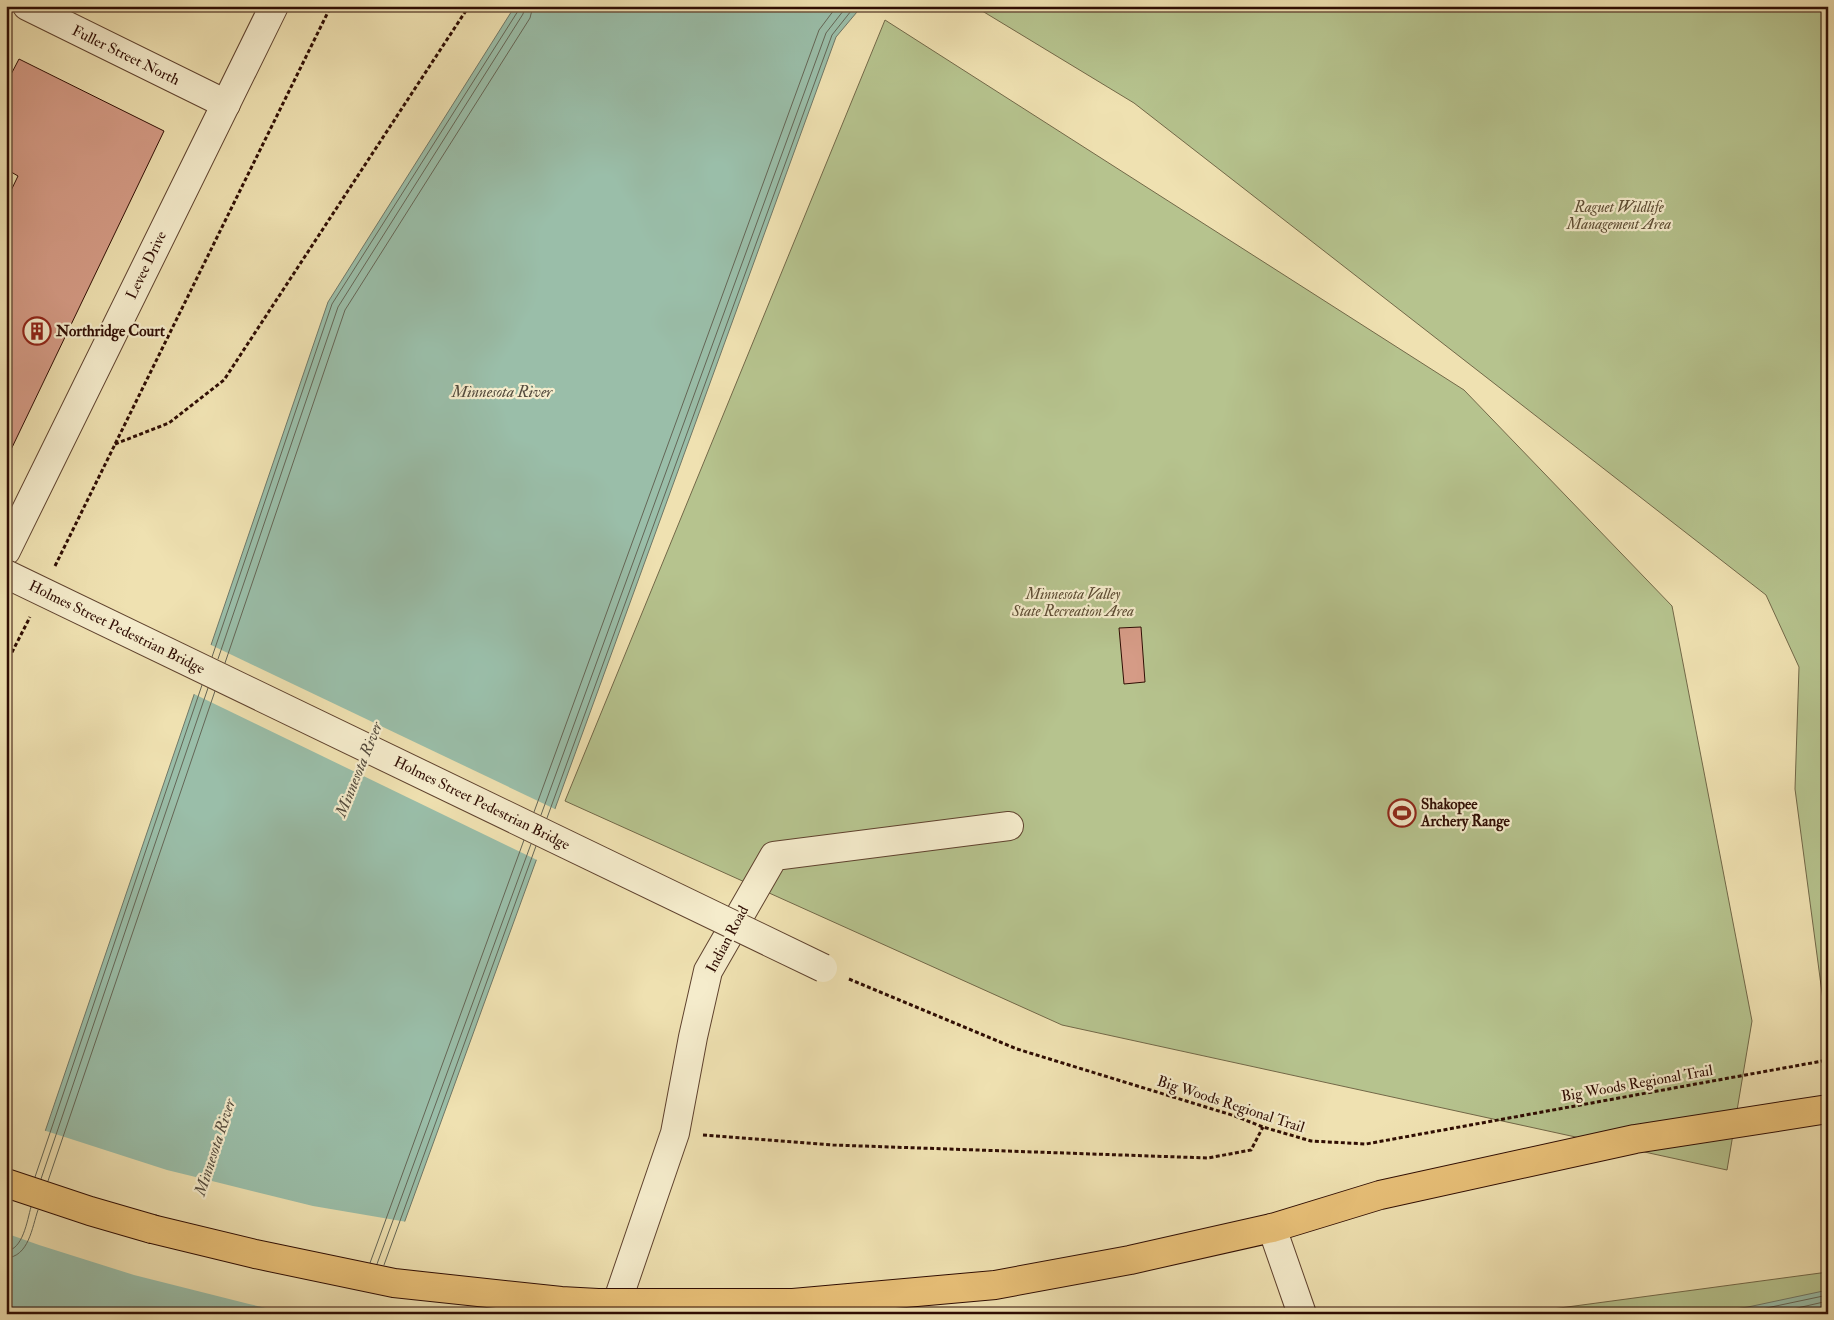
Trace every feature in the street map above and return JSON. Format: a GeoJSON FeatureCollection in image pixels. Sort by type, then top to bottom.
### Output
{"type":"FeatureCollection","features":[{"type":"Feature","properties":{"kind":"main road"},"geometry":{"type":"LineString","coordinates":[[6,1183],[90,1211],[205,1243],[329,1270],[413,1285],[598,1303],[762,1304],[995,1285],[1130,1260],[1272,1228],[1380,1195],[1635,1139],[1828,1109]]}},
{"type":"Feature","properties":{"kind":"street","name":"Levee Drive"},"geometry":{"type":"LineString","coordinates":[[6,551],[274,6]]}},
{"type":"Feature","properties":{"kind":"street","name":"Fuller Street North"},"geometry":{"type":"LineString","coordinates":[[39,9],[226,104]]}},
{"type":"Feature","properties":{"kind":"street","name":"Holmes Street Pedestrian Bridge"},"geometry":{"type":"LineString","coordinates":[[6,574],[823,968]]}},
{"type":"Feature","properties":{"kind":"street","name":"Indian Road"},"geometry":{"type":"LineString","coordinates":[[613,1314],[675,1133],[693,1037],[708,971],[774,856],[1009,826]]}},
{"type":"Feature","properties":{"kind":"street"},"geometry":{"type":"LineString","coordinates":[[1272,1228],[1302,1314]]}},
{"type":"Feature","properties":{"kind":"path"},"geometry":{"type":"LineString","coordinates":[[54,568],[331,6]]}},
{"type":"Feature","properties":{"kind":"path"},"geometry":{"type":"LineString","coordinates":[[115,444],[169,423],[224,380],[469,6]]}},
{"type":"Feature","properties":{"kind":"path"},"geometry":{"type":"LineString","coordinates":[[6,664],[32,612]]}},
{"type":"Feature","properties":{"kind":"path","name":"Big Woods Regional Trail"},"geometry":{"type":"LineString","coordinates":[[823,968],[1017,1049],[1311,1141],[1366,1144],[1828,1060]]}},
{"type":"Feature","properties":{"kind":"path"},"geometry":{"type":"LineString","coordinates":[[675,1133],[833,1145],[1208,1158],[1251,1150],[1263,1127]]}},
{"type":"Feature","properties":{"kind":"green space","name":"Raguet Wildlife Management Area"},"geometry":{"type":"Polygon","coordinates":[[[974,6],[1828,6],[1828,1038],[1795,789],[1799,667],[1766,595],[1134,103],[974,6]]]}},
{"type":"Feature","properties":{"kind":"green space","name":"Minnesota Valley State Recreation Area"},"geometry":{"type":"Polygon","coordinates":[[[885,20],[1464,390],[1672,606],[1752,1021],[1727,1170],[1062,1025],[565,801],[885,20]]]}},
{"type":"Feature","properties":{"kind":"green space"},"geometry":{"type":"Polygon","coordinates":[[[1828,1272],[1828,1314],[1515,1314],[1828,1272]]]}},
{"type":"Feature","properties":{"kind":"water","name":"Minnesota River"},"geometry":{"type":"Polygon","coordinates":[[[515,6],[862,6],[836,37],[371,1314],[6,1314],[6,1246],[328,302],[515,6]]]}},
{"type":"Feature","properties":{"kind":"water"},"geometry":{"type":"Polygon","coordinates":[[[1828,1290],[1828,1314],[1701,1314],[1748,1307],[1828,1290]]]}},
{"type":"Feature","properties":{"kind":"pier"},"geometry":{"type":"Polygon","coordinates":[[[209,644],[557,810],[539,861],[192,693],[209,644]]]}},
{"type":"Feature","properties":{"kind":"pier"},"geometry":{"type":"Polygon","coordinates":[[[43,1130],[167,1170],[313,1206],[407,1222],[374,1314],[293,1314],[134,1275],[8,1234],[43,1130]]]}},
{"type":"Feature","properties":{"kind":"building","name":"Northridge Court"},"geometry":{"type":"Polygon","coordinates":[[[19,59],[164,131],[6,460],[6,201],[18,176],[6,169],[6,84],[19,59]]]}},
{"type":"Feature","properties":{"kind":"building"},"geometry":{"type":"Polygon","coordinates":[[[1141,627],[1145,682],[1124,684],[1119,628],[1141,627]]]}},
{"type":"Feature","properties":{"kind":"place","name":"Northridge Court"},"geometry":{"type":"Point","coordinates":[37,331]}},
{"type":"Feature","properties":{"kind":"place","name":"Shakopee Archery Range"},"geometry":{"type":"Point","coordinates":[1402,813]}}]}
